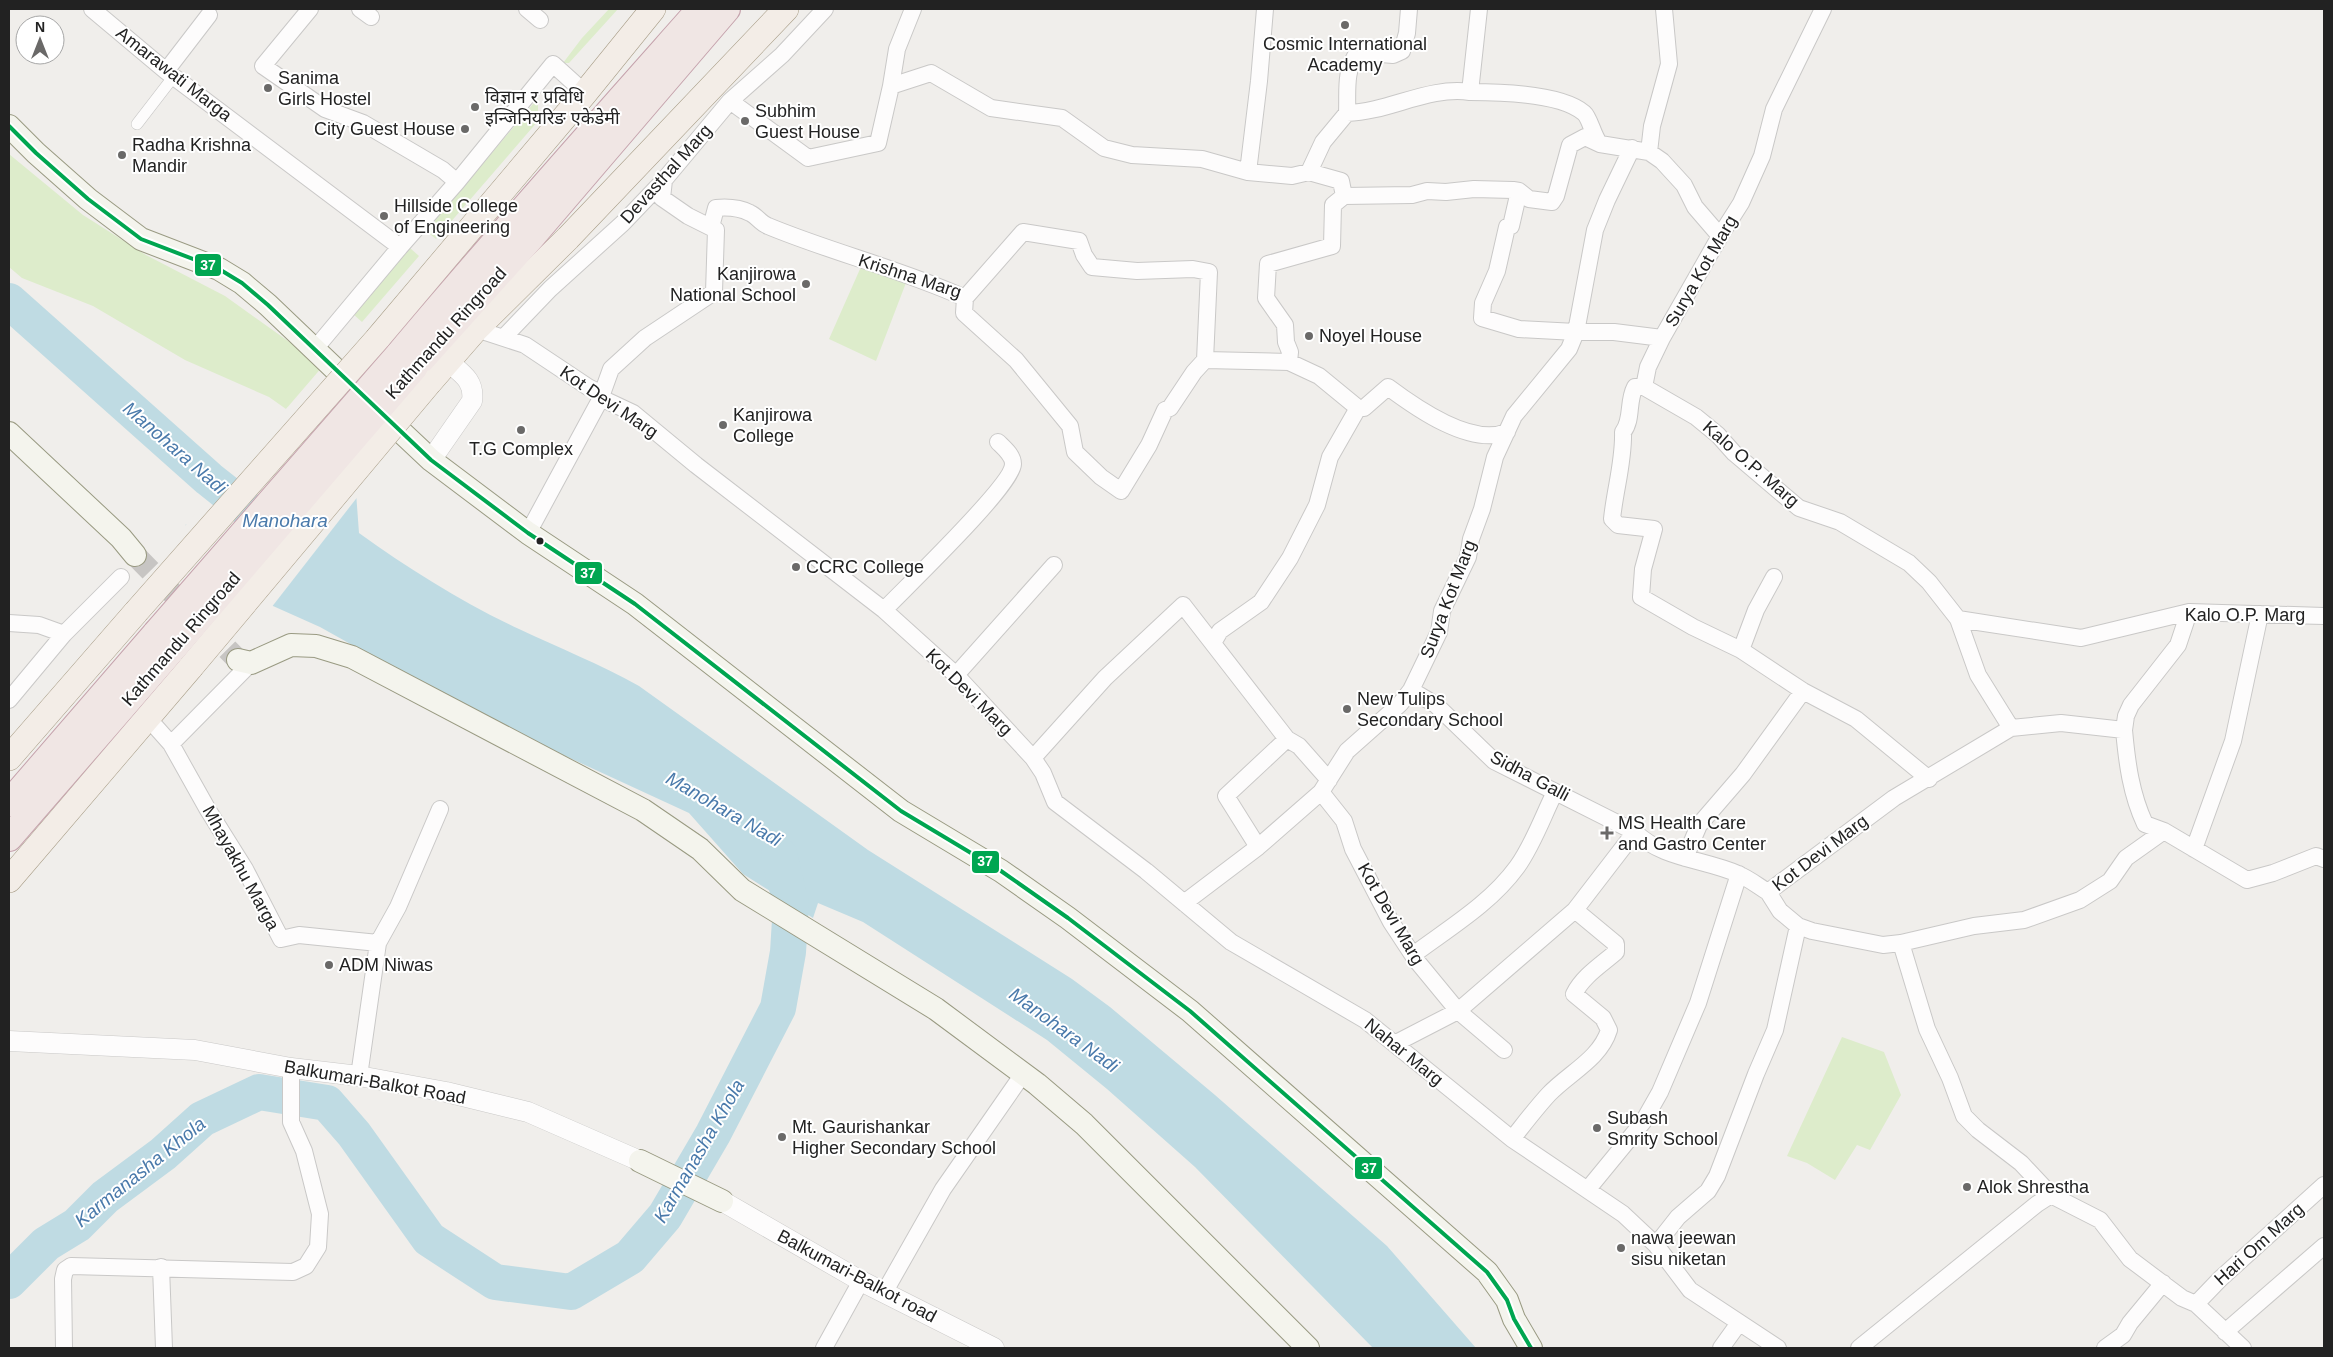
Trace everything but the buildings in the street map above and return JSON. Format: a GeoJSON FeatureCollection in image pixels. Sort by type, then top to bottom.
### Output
{"type":"FeatureCollection","features":[{"type":"Feature","properties":{"kind":"highway","name":"Kathmandu Ringroad"},"geometry":{"type":"LineString","coordinates":[[9,838],[164,641],[405,361],[486,250],[538,194],[700,9]]}},
{"type":"Feature","properties":{"kind":"highway","name":"Kathmandu Ringroad"},"geometry":{"type":"LineString","coordinates":[[405,361],[531,238],[727,9]]}},
{"type":"Feature","properties":{"kind":"highway","name":"Kathmandu Ringroad"},"geometry":{"type":"LineString","coordinates":[[9,803],[164,641]]}},
{"type":"Feature","properties":{"kind":"main road"},"geometry":{"type":"LineString","coordinates":[[9,880],[147,717],[192,667],[405,361],[585,92],[653,9]]}},
{"type":"Feature","properties":{"kind":"main road"},"geometry":{"type":"LineString","coordinates":[[9,758],[136,612],[405,361],[446,360],[568,238],[786,9]]}},
{"type":"Feature","properties":{"kind":"main road"},"geometry":{"type":"LineString","coordinates":[[9,126],[36,153],[88,199],[141,238],[219,269],[242,283],[431,460],[528,533],[635,604],[901,811],[1008,876],[1068,918],[1190,1011],[1487,1272],[1507,1300],[1514,1319],[1531,1348]]}},
{"type":"Feature","properties":{"kind":"main road"},"geometry":{"type":"LineString","coordinates":[[9,433],[121,538],[135,555]]}},
{"type":"Feature","properties":{"kind":"main road"},"geometry":{"type":"LineString","coordinates":[[244,662],[291,645],[316,646],[352,657],[643,810],[700,849],[742,890],[936,1009],[1023,1074],[1084,1124],[1308,1348]]}},
{"type":"Feature","properties":{"kind":"main road","name":"Balkumari-Balkot Road"},"geometry":{"type":"LineString","coordinates":[[640,1161],[722,1201]]}},
{"type":"Feature","properties":{"kind":"street","name":"Amarawati Marga"},"geometry":{"type":"LineString","coordinates":[[92,9],[170,73],[400,247]]}},
{"type":"Feature","properties":{"kind":"street"},"geometry":{"type":"LineString","coordinates":[[310,9],[263,66],[325,110],[363,123],[443,170],[457,182]]}},
{"type":"Feature","properties":{"kind":"street"},"geometry":{"type":"LineString","coordinates":[[526,9],[540,20]]}},
{"type":"Feature","properties":{"kind":"street","name":"Devasthal Marg"},"geometry":{"type":"LineString","coordinates":[[504,337],[550,289],[593,252],[664,180],[730,101],[782,54],[825,9]]}},
{"type":"Feature","properties":{"kind":"street"},"geometry":{"type":"LineString","coordinates":[[730,101],[808,158],[878,143],[897,49],[913,9]]}},
{"type":"Feature","properties":{"kind":"street"},"geometry":{"type":"LineString","coordinates":[[1248,172],[1259,81],[1265,9]]}},
{"type":"Feature","properties":{"kind":"street"},"geometry":{"type":"LineString","coordinates":[[1309,172],[1323,142],[1347,113],[1348,75],[1353,59],[1358,52],[1393,55],[1402,51],[1407,33],[1409,9]]}},
{"type":"Feature","properties":{"kind":"street"},"geometry":{"type":"LineString","coordinates":[[1470,92],[1479,9]]}},
{"type":"Feature","properties":{"kind":"street"},"geometry":{"type":"LineString","coordinates":[[1649,152],[1652,126],[1669,64],[1666,14],[1664,9]]}},
{"type":"Feature","properties":{"kind":"street","name":"Surya Kot Marg"},"geometry":{"type":"LineString","coordinates":[[1184,902],[1258,847],[1325,786],[1347,752],[1370,729],[1400,704],[1411,690],[1439,632],[1442,611],[1468,557],[1471,539],[1482,508],[1494,457],[1514,416],[1569,349],[1576,332],[1614,332],[1662,338],[1741,203],[1762,156],[1774,109],[1823,9]]}},
{"type":"Feature","properties":{"kind":"street"},"geometry":{"type":"LineString","coordinates":[[137,124],[209,15]]}},
{"type":"Feature","properties":{"kind":"street"},"geometry":{"type":"LineString","coordinates":[[314,350],[457,182],[553,64],[585,92]]}},
{"type":"Feature","properties":{"kind":"street"},"geometry":{"type":"LineString","coordinates":[[891,86],[931,72],[991,108],[1062,118],[1104,148],[1132,155],[1202,159],[1248,172],[1292,176],[1309,172],[1341,181],[1344,196]]}},
{"type":"Feature","properties":{"kind":"street"},"geometry":{"type":"LineString","coordinates":[[1347,113],[1366,112],[1441,92],[1458,90],[1505,92],[1562,102],[1585,114],[1600,144]]}},
{"type":"Feature","properties":{"kind":"street"},"geometry":{"type":"LineString","coordinates":[[1289,362],[1290,352],[1286,342],[1285,325],[1266,298],[1268,264],[1332,246],[1334,205],[1344,196],[1412,195],[1427,191],[1446,192],[1474,189],[1519,191],[1529,199],[1552,202],[1556,196],[1570,145],[1585,137],[1600,144],[1649,152],[1662,161],[1684,185],[1695,207],[1720,236]]}},
{"type":"Feature","properties":{"kind":"street"},"geometry":{"type":"LineString","coordinates":[[1519,191],[1511,226],[1507,227],[1497,271],[1483,302],[1482,318],[1519,329],[1576,332],[1595,230],[1632,148]]}},
{"type":"Feature","properties":{"kind":"street"},"geometry":{"type":"LineString","coordinates":[[528,533],[602,396],[611,369],[645,338],[714,292],[716,230],[688,216],[662,198],[664,180]]}},
{"type":"Feature","properties":{"kind":"street","name":"Krishna Marg"},"geometry":{"type":"LineString","coordinates":[[711,227],[716,208],[725,207],[750,213],[762,224],[801,240],[928,281],[966,298],[1023,232],[1079,241],[1084,255],[1092,267],[1137,271],[1193,269],[1209,272],[1205,360]]}},
{"type":"Feature","properties":{"kind":"street"},"geometry":{"type":"LineString","coordinates":[[966,298],[964,313],[1016,360],[1037,389],[1070,426],[1075,452],[1101,477],[1120,491],[1149,445],[1165,410],[1170,408],[1194,372],[1205,360],[1289,362],[1319,376],[1358,408],[1364,408],[1388,387],[1414,407],[1454,427],[1483,435],[1497,436],[1507,432]]}},
{"type":"Feature","properties":{"kind":"street","name":"Kot Devi Marg"},"geometry":{"type":"LineString","coordinates":[[476,329],[525,345],[602,396],[633,413],[704,471],[884,610],[956,675],[1033,758]]}},
{"type":"Feature","properties":{"kind":"street"},"geometry":{"type":"LineString","coordinates":[[1662,338],[1648,367],[1644,387],[1635,387],[1630,395],[1629,424],[1623,432],[1623,449],[1612,519],[1618,525],[1654,528],[1643,569],[1640,597],[1693,627],[1741,650],[1803,692],[1856,719],[1929,779]]}},
{"type":"Feature","properties":{"kind":"street"},"geometry":{"type":"LineString","coordinates":[[431,460],[472,401],[473,392],[467,377],[446,360]]}},
{"type":"Feature","properties":{"kind":"street","name":"Kalo O.P. Marg"},"geometry":{"type":"LineString","coordinates":[[1644,387],[1696,417],[1718,435],[1734,453],[1800,508],[1840,522],[1909,563],[1929,582],[1958,619],[2081,638],[2189,612],[2324,616]]}},
{"type":"Feature","properties":{"kind":"street"},"geometry":{"type":"LineString","coordinates":[[1213,643],[1220,631],[1261,602],[1290,558],[1317,505],[1330,457],[1358,408]]}},
{"type":"Feature","properties":{"kind":"street"},"geometry":{"type":"LineString","coordinates":[[884,610],[983,509],[1012,470],[1013,462],[1010,455],[998,442]]}},
{"type":"Feature","properties":{"kind":"street"},"geometry":{"type":"LineString","coordinates":[[956,675],[1054,565]]}},
{"type":"Feature","properties":{"kind":"street"},"geometry":{"type":"LineString","coordinates":[[9,700],[64,634],[121,577]]}},
{"type":"Feature","properties":{"kind":"street"},"geometry":{"type":"LineString","coordinates":[[1741,650],[1756,610],[1774,577]]}},
{"type":"Feature","properties":{"kind":"street"},"geometry":{"type":"LineString","coordinates":[[1033,758],[1105,678],[1183,605],[1287,739],[1226,796],[1258,847]]}},
{"type":"Feature","properties":{"kind":"street"},"geometry":{"type":"LineString","coordinates":[[2189,612],[2178,645],[2131,705],[2126,716],[2124,730],[2127,770],[2136,805],[2146,824],[2164,831],[2247,880],[2273,873],[2316,856],[2324,859]]}},
{"type":"Feature","properties":{"kind":"street"},"geometry":{"type":"LineString","coordinates":[[2194,849],[2233,741],[2260,614]]}},
{"type":"Feature","properties":{"kind":"street"},"geometry":{"type":"LineString","coordinates":[[1958,619],[1978,675],[2011,728]]}},
{"type":"Feature","properties":{"kind":"street"},"geometry":{"type":"LineString","coordinates":[[9,623],[39,625],[64,634]]}},
{"type":"Feature","properties":{"kind":"street"},"geometry":{"type":"LineString","coordinates":[[171,744],[244,662]]}},
{"type":"Feature","properties":{"kind":"street","name":"Sidha Galli"},"geometry":{"type":"LineString","coordinates":[[1411,690],[1436,705],[1494,761],[1635,832]]}},
{"type":"Feature","properties":{"kind":"street"},"geometry":{"type":"LineString","coordinates":[[1684,858],[1699,825],[1743,774],[1803,692]]}},
{"type":"Feature","properties":{"kind":"street","name":"Mhayakhu Marga"},"geometry":{"type":"LineString","coordinates":[[147,717],[171,744],[208,810],[246,869],[281,940],[300,935],[378,943]]}},
{"type":"Feature","properties":{"kind":"street","name":"Kot Devi Marg"},"geometry":{"type":"LineString","coordinates":[[1635,832],[1643,840],[1684,858],[1739,874],[1768,892],[1894,798],[1929,779],[2011,728],[2061,723],[2124,730]]}},
{"type":"Feature","properties":{"kind":"street","name":"Kot Devi Marg"},"geometry":{"type":"LineString","coordinates":[[1287,739],[1299,746],[1325,786],[1344,821],[1353,849],[1391,922],[1413,955],[1458,1011],[1504,1050]]}},
{"type":"Feature","properties":{"kind":"street","name":"Nahar Marg"},"geometry":{"type":"LineString","coordinates":[[1033,758],[1043,773],[1055,802],[1146,871],[1231,942],[1365,1020],[1396,1043],[1512,1139],[1623,1214],[1656,1245],[1690,1290],[1778,1348]]}},
{"type":"Feature","properties":{"kind":"street"},"geometry":{"type":"LineString","coordinates":[[1413,955],[1461,921],[1493,894],[1518,866],[1555,792]]}},
{"type":"Feature","properties":{"kind":"street"},"geometry":{"type":"LineString","coordinates":[[359,1076],[378,943],[398,907],[440,809]]}},
{"type":"Feature","properties":{"kind":"street"},"geometry":{"type":"LineString","coordinates":[[1768,892],[1780,911],[1798,926],[1812,931],[1883,945],[1900,943],[1974,926],[2024,920],[2080,900],[2110,880],[2126,858],[2164,831]]}},
{"type":"Feature","properties":{"kind":"street"},"geometry":{"type":"LineString","coordinates":[[1396,1043],[1458,1011],[1575,910],[1635,832]]}},
{"type":"Feature","properties":{"kind":"street"},"geometry":{"type":"LineString","coordinates":[[1588,1189],[1643,1122],[1660,1092],[1698,1002],[1739,874]]}},
{"type":"Feature","properties":{"kind":"street"},"geometry":{"type":"LineString","coordinates":[[1512,1139],[1549,1094],[1583,1065],[1605,1042],[1608,1030],[1603,1018],[1574,994],[1578,986],[1591,973],[1616,952],[1616,944],[1575,910]]}},
{"type":"Feature","properties":{"kind":"street"},"geometry":{"type":"LineString","coordinates":[[1656,1245],[1678,1217],[1708,1191],[1717,1176],[1775,1030],[1798,926]]}},
{"type":"Feature","properties":{"kind":"street"},"geometry":{"type":"LineString","coordinates":[[1900,943],[1927,1029],[1950,1078],[1964,1116],[1978,1130],[2022,1163],[2051,1195],[2100,1220],[2130,1259],[2182,1298],[2196,1304],[2243,1348]]}},
{"type":"Feature","properties":{"kind":"street","name":"Balkumari-Balkot Road"},"geometry":{"type":"LineString","coordinates":[[9,1041],[194,1050],[291,1068],[359,1076],[446,1092],[528,1112],[640,1161]]}},
{"type":"Feature","properties":{"kind":"street"},"geometry":{"type":"LineString","coordinates":[[64,1348],[63,1279],[65,1270],[72,1266],[293,1272],[306,1266],[318,1247],[320,1214],[304,1151],[291,1122],[291,1068]]}},
{"type":"Feature","properties":{"kind":"street"},"geometry":{"type":"LineString","coordinates":[[884,1292],[943,1188],[1023,1074]]}},
{"type":"Feature","properties":{"kind":"street","name":"Hari Om Marg"},"geometry":{"type":"LineString","coordinates":[[2196,1304],[2220,1279],[2324,1185]]}},
{"type":"Feature","properties":{"kind":"street"},"geometry":{"type":"LineString","coordinates":[[1859,1348],[2036,1204],[2051,1195]]}},
{"type":"Feature","properties":{"kind":"street","name":"Balkumari-Balkot road"},"geometry":{"type":"LineString","coordinates":[[722,1201],[861,1281],[994,1348]]}},
{"type":"Feature","properties":{"kind":"street"},"geometry":{"type":"LineString","coordinates":[[2225,1332],[2324,1246]]}},
{"type":"Feature","properties":{"kind":"street"},"geometry":{"type":"LineString","coordinates":[[161,1268],[164,1348]]}},
{"type":"Feature","properties":{"kind":"street"},"geometry":{"type":"LineString","coordinates":[[824,1348],[861,1281]]}},
{"type":"Feature","properties":{"kind":"street"},"geometry":{"type":"LineString","coordinates":[[2104,1348],[2123,1335],[2130,1323],[2163,1283]]}},
{"type":"Feature","properties":{"kind":"street"},"geometry":{"type":"LineString","coordinates":[[1721,1348],[1740,1323]]}},
{"type":"Feature","properties":{"kind":"green space"},"geometry":{"type":"Polygon","coordinates":[[[609,9],[618,9],[569,63],[563,63],[582,38],[609,9]]]}},
{"type":"Feature","properties":{"kind":"green space"},"geometry":{"type":"Polygon","coordinates":[[[538,98],[538,121],[436,239],[426,231],[538,98]]]}},
{"type":"Feature","properties":{"kind":"green space"},"geometry":{"type":"Polygon","coordinates":[[[9,154],[83,215],[146,255],[225,296],[323,366],[286,409],[269,397],[185,360],[93,306],[22,278],[9,267],[9,154]]]}},
{"type":"Feature","properties":{"kind":"green space"},"geometry":{"type":"Polygon","coordinates":[[[410,248],[419,256],[362,322],[353,314],[410,248]]]}},
{"type":"Feature","properties":{"kind":"green space"},"geometry":{"type":"Polygon","coordinates":[[[864,260],[909,275],[876,361],[829,339],[864,260]]]}},
{"type":"Feature","properties":{"kind":"green space"},"geometry":{"type":"Polygon","coordinates":[[[1842,1037],[1884,1052],[1901,1095],[1870,1150],[1857,1145],[1835,1180],[1807,1163],[1787,1156],[1842,1037]]]}},
{"type":"Feature","properties":{"kind":"water","name":"Manohara"},"geometry":{"type":"Polygon","coordinates":[[[354,465],[359,533],[397,560],[477,608],[639,686],[868,850],[1072,979],[1110,1007],[1215,1095],[1387,1246],[1476,1348],[1373,1348],[1195,1167],[1107,1089],[1047,1040],[863,922],[818,903],[813,918],[743,874],[689,813],[483,718],[320,627],[273,606],[185,525],[354,465]]]}},
{"type":"Feature","properties":{"kind":"pier"},"geometry":{"type":"Polygon","coordinates":[[[288,407],[356,464],[359,495],[271,608],[184,527],[288,407]]]}},
{"type":"Feature","properties":{"kind":"waterway","name":"Manohara Nadi"},"geometry":{"type":"LineString","coordinates":[[9,301],[209,479],[257,517]]}},
{"type":"Feature","properties":{"kind":"waterway","name":"Karmanasha Khola"},"geometry":{"type":"LineString","coordinates":[[9,1281],[46,1244],[77,1225],[105,1197],[163,1154],[202,1119],[259,1092],[327,1103],[354,1134],[429,1239],[495,1282],[571,1292],[630,1257],[665,1216],[713,1134],[778,1008],[788,952],[791,904],[779,855]]}},
{"type":"Feature","properties":{"kind":"tunnel"},"geometry":{"type":"LineString","coordinates":[[135,555],[238,660]]}},
{"type":"Feature","properties":{"kind":"transit line","name":"37"},"geometry":{"type":"LineString","coordinates":[[9,126],[36,153],[88,199],[141,239],[219,269],[242,283],[268,305],[431,460],[528,533],[635,604],[901,811],[1001,871],[1068,918],[1190,1011],[1487,1272],[1507,1300],[1514,1319],[1531,1348]]}},
{"type":"Feature","properties":{"kind":"place","name":"Cosmic International Academy"},"geometry":{"type":"Point","coordinates":[1345,25]}},
{"type":"Feature","properties":{"kind":"place","name":"Sanima Girls Hostel"},"geometry":{"type":"Point","coordinates":[268,88]}},
{"type":"Feature","properties":{"kind":"place","name":"विज्ञान र प्रविधि इन्जिनियरिङ एकेडेमी"},"geometry":{"type":"Point","coordinates":[475,107]}},
{"type":"Feature","properties":{"kind":"place","name":"Subhim Guest House"},"geometry":{"type":"Point","coordinates":[745,121]}},
{"type":"Feature","properties":{"kind":"place","name":"City Guest House"},"geometry":{"type":"Point","coordinates":[465,129]}},
{"type":"Feature","properties":{"kind":"place","name":"Radha Krishna Mandir"},"geometry":{"type":"Point","coordinates":[122,155]}},
{"type":"Feature","properties":{"kind":"place","name":"Hillside College of Engineering"},"geometry":{"type":"Point","coordinates":[384,216]}},
{"type":"Feature","properties":{"kind":"place","name":"Kanjirowa National School"},"geometry":{"type":"Point","coordinates":[806,284]}},
{"type":"Feature","properties":{"kind":"place","name":"Noyel House"},"geometry":{"type":"Point","coordinates":[1309,336]}},
{"type":"Feature","properties":{"kind":"place","name":"Kanjirowa College"},"geometry":{"type":"Point","coordinates":[723,425]}},
{"type":"Feature","properties":{"kind":"place","name":"T.G Complex"},"geometry":{"type":"Point","coordinates":[521,430]}},
{"type":"Feature","properties":{"kind":"place","name":"CCRC College"},"geometry":{"type":"Point","coordinates":[796,567]}},
{"type":"Feature","properties":{"kind":"place","name":"New Tulips Secondary School"},"geometry":{"type":"Point","coordinates":[1347,709]}},
{"type":"Feature","properties":{"kind":"place","name":"MS Health Care and Gastro Center"},"geometry":{"type":"Point","coordinates":[1607,833]}},
{"type":"Feature","properties":{"kind":"place","name":"ADM Niwas"},"geometry":{"type":"Point","coordinates":[329,965]}},
{"type":"Feature","properties":{"kind":"place","name":"Subash Smrity School"},"geometry":{"type":"Point","coordinates":[1597,1128]}},
{"type":"Feature","properties":{"kind":"place","name":"Mt. Gaurishankar Higher Secondary School"},"geometry":{"type":"Point","coordinates":[782,1137]}},
{"type":"Feature","properties":{"kind":"place","name":"Alok Shrestha"},"geometry":{"type":"Point","coordinates":[1967,1187]}},
{"type":"Feature","properties":{"kind":"place","name":"nawa jeewan sisu niketan"},"geometry":{"type":"Point","coordinates":[1621,1248]}}]}
